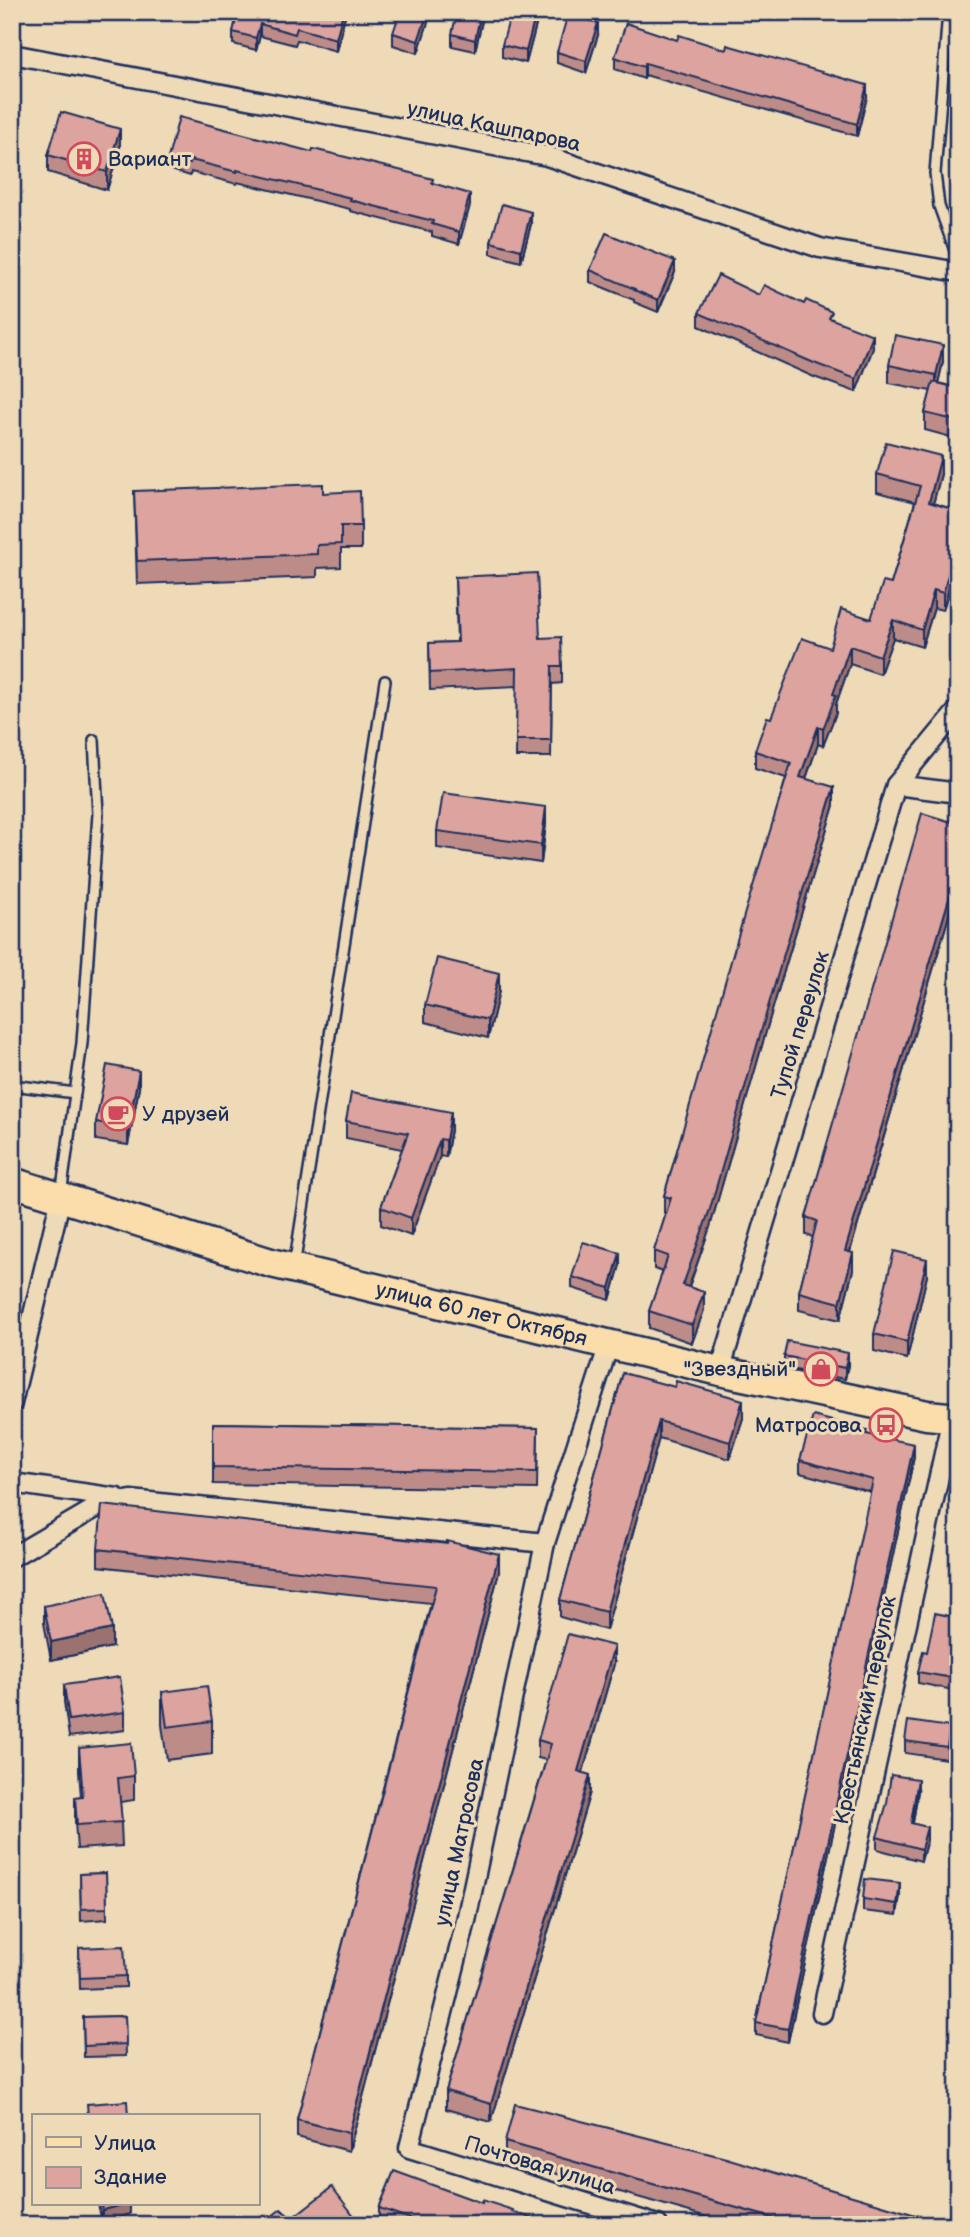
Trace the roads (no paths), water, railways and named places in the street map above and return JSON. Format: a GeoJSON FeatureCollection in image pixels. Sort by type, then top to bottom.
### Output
{"type":"FeatureCollection","features":[{"type":"Feature","properties":{"kind":"main road","name":"улица 60 лет Октября"},"geometry":{"type":"LineString","coordinates":[[12,1182],[293,1268],[720,1371],[927,1415],[955,1418]]}},
{"type":"Feature","properties":{"kind":"street","name":"улица Кашпарова"},"geometry":{"type":"LineString","coordinates":[[12,54],[547,156],[820,248],[958,272]]}},
{"type":"Feature","properties":{"kind":"street","name":"Тупой переулок"},"geometry":{"type":"LineString","coordinates":[[720,1371],[896,785],[958,710]]}},
{"type":"Feature","properties":{"kind":"street"},"geometry":{"type":"LineString","coordinates":[[896,785],[958,793]]}},
{"type":"Feature","properties":{"kind":"street"},"geometry":{"type":"LineString","coordinates":[[12,1403],[61,1197]]}},
{"type":"Feature","properties":{"kind":"street","name":"улица Матросова"},"geometry":{"type":"LineString","coordinates":[[409,2148],[466,1921],[545,1543],[609,1344]]}},
{"type":"Feature","properties":{"kind":"street","name":"Крестьянский переулок"},"geometry":{"type":"LineString","coordinates":[[822,2013],[955,1418]]}},
{"type":"Feature","properties":{"kind":"street"},"geometry":{"type":"LineString","coordinates":[[12,1483],[131,1500],[545,1543]]}},
{"type":"Feature","properties":{"kind":"street"},"geometry":{"type":"LineString","coordinates":[[12,1557],[99,1506],[131,1500]]}},
{"type":"Feature","properties":{"kind":"street","name":"Почтовая улица"},"geometry":{"type":"LineString","coordinates":[[409,2148],[657,2225]]}},
{"type":"Feature","properties":{"kind":"lane"},"geometry":{"type":"LineString","coordinates":[[948,12],[935,173],[939,206],[958,260]]}},
{"type":"Feature","properties":{"kind":"lane"},"geometry":{"type":"LineString","coordinates":[[293,1268],[385,681]]}},
{"type":"Feature","properties":{"kind":"lane"},"geometry":{"type":"LineString","coordinates":[[61,1197],[82,1043],[98,814],[94,740]]}},
{"type":"Feature","properties":{"kind":"lane"},"geometry":{"type":"LineString","coordinates":[[12,1085],[75,1093]]}},
{"type":"Feature","properties":{"kind":"place","name":"Вариант"},"geometry":{"type":"Point","coordinates":[84,159]}},
{"type":"Feature","properties":{"kind":"place","name":"У друзей"},"geometry":{"type":"Point","coordinates":[118,1114]}},
{"type":"Feature","properties":{"kind":"place","name":"\"Звездный\""},"geometry":{"type":"Point","coordinates":[821,1369]}},
{"type":"Feature","properties":{"kind":"place","name":"Матросова"},"geometry":{"type":"Point","coordinates":[886,1425]}}]}
